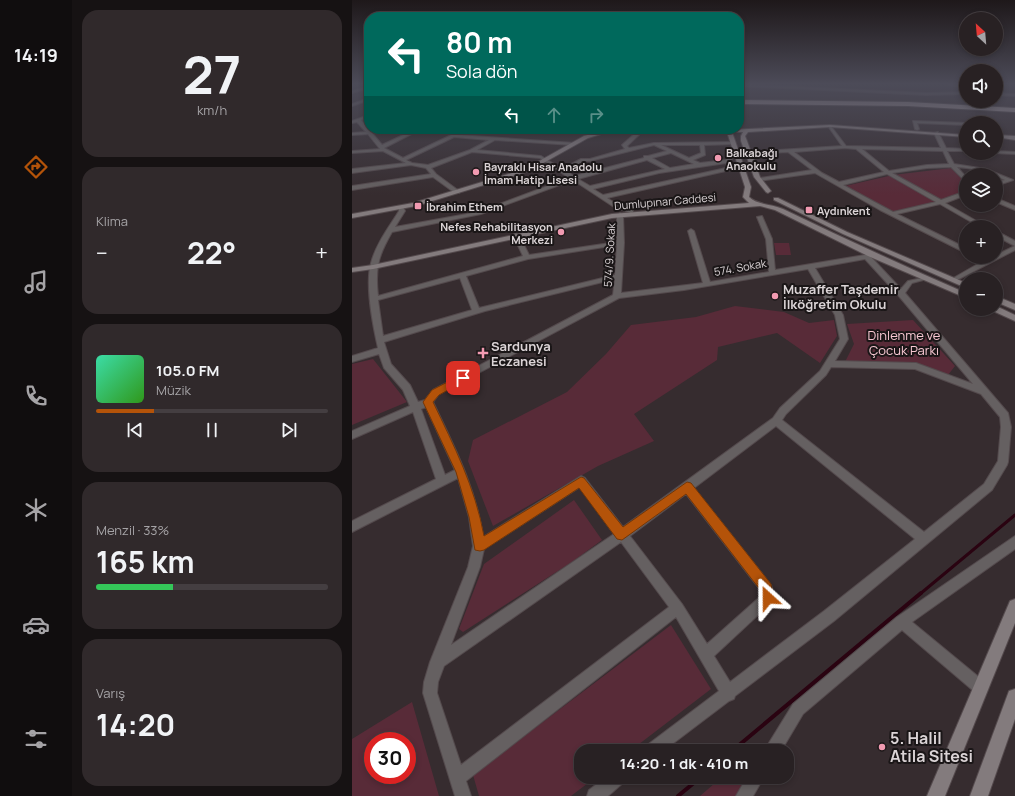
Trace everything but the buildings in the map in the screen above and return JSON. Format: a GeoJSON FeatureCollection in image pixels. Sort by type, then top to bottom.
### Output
{"type":"FeatureCollection","features":[{"type":"Feature","properties":{"kind":"main road"},"geometry":{"type":"LineString","coordinates":[[744,129],[829,124],[917,129],[959,134]]}},
{"type":"Feature","properties":{"kind":"main road"},"geometry":{"type":"LineString","coordinates":[[744,129],[830,126],[959,135]]}},
{"type":"Feature","properties":{"kind":"main road"},"geometry":{"type":"LineString","coordinates":[[586,138],[588,134]]}},
{"type":"Feature","properties":{"kind":"main road"},"geometry":{"type":"LineString","coordinates":[[352,216],[401,208],[527,170],[592,134]]}},
{"type":"Feature","properties":{"kind":"main road"},"geometry":{"type":"LineString","coordinates":[[731,134],[748,187],[747,195],[751,202],[760,204],[773,202],[776,199]]}},
{"type":"Feature","properties":{"kind":"main road"},"geometry":{"type":"LineString","coordinates":[[743,134],[760,180],[768,191],[774,194],[776,199],[845,233],[959,283]]}},
{"type":"Feature","properties":{"kind":"main road"},"geometry":{"type":"LineString","coordinates":[[1003,138],[1015,139]]}},
{"type":"Feature","properties":{"kind":"main road","name":"Dumlupınar Caddesi"},"geometry":{"type":"LineString","coordinates":[[374,266],[535,226],[610,212],[726,203],[757,190],[768,191]]}},
{"type":"Feature","properties":{"kind":"main road","name":"Dumlupınar Caddesi"},"geometry":{"type":"LineString","coordinates":[[374,266],[516,235],[620,215],[760,204],[777,209],[869,256],[959,293]]}},
{"type":"Feature","properties":{"kind":"main road"},"geometry":{"type":"LineString","coordinates":[[352,268],[374,266]]}},
{"type":"Feature","properties":{"kind":"main road"},"geometry":{"type":"LineString","coordinates":[[1003,302],[1015,307]]}},
{"type":"Feature","properties":{"kind":"main road"},"geometry":{"type":"LineString","coordinates":[[1003,312],[1015,318]]}},
{"type":"Feature","properties":{"kind":"main road"},"geometry":{"type":"LineString","coordinates":[[936,796],[1015,606]]}},
{"type":"Feature","properties":{"kind":"main road"},"geometry":{"type":"LineString","coordinates":[[979,796],[1015,697]]}},
{"type":"Feature","properties":{"kind":"street"},"geometry":{"type":"LineString","coordinates":[[917,129],[914,122],[959,124]]}},
{"type":"Feature","properties":{"kind":"street"},"geometry":{"type":"LineString","coordinates":[[830,126],[845,147]]}},
{"type":"Feature","properties":{"kind":"street"},"geometry":{"type":"LineString","coordinates":[[352,134],[364,133]]}},
{"type":"Feature","properties":{"kind":"street"},"geometry":{"type":"LineString","coordinates":[[936,133],[952,166],[959,173]]}},
{"type":"Feature","properties":{"kind":"street"},"geometry":{"type":"LineString","coordinates":[[371,134],[383,149],[411,164]]}},
{"type":"Feature","properties":{"kind":"street"},"geometry":{"type":"LineString","coordinates":[[352,152],[383,149],[410,134]]}},
{"type":"Feature","properties":{"kind":"street"},"geometry":{"type":"LineString","coordinates":[[404,159],[458,134]]}},
{"type":"Feature","properties":{"kind":"street"},"geometry":{"type":"LineString","coordinates":[[637,134],[624,146],[629,150],[670,170]]}},
{"type":"Feature","properties":{"kind":"street"},"geometry":{"type":"LineString","coordinates":[[455,136],[573,144]]}},
{"type":"Feature","properties":{"kind":"street"},"geometry":{"type":"LineString","coordinates":[[352,171],[411,164],[428,167],[472,152],[494,139]]}},
{"type":"Feature","properties":{"kind":"street"},"geometry":{"type":"LineString","coordinates":[[562,171],[583,160],[590,160],[654,144],[733,143]]}},
{"type":"Feature","properties":{"kind":"street"},"geometry":{"type":"LineString","coordinates":[[654,144],[698,164]]}},
{"type":"Feature","properties":{"kind":"street"},"geometry":{"type":"LineString","coordinates":[[688,160],[703,154],[702,144]]}},
{"type":"Feature","properties":{"kind":"street"},"geometry":{"type":"LineString","coordinates":[[749,153],[845,147],[959,150]]}},
{"type":"Feature","properties":{"kind":"street"},"geometry":{"type":"LineString","coordinates":[[857,148],[888,173],[971,220]]}},
{"type":"Feature","properties":{"kind":"street"},"geometry":{"type":"LineString","coordinates":[[790,151],[816,171],[838,184],[892,214],[959,248]]}},
{"type":"Feature","properties":{"kind":"street"},"geometry":{"type":"LineString","coordinates":[[472,152],[541,157],[621,209],[631,211]]}},
{"type":"Feature","properties":{"kind":"street"},"geometry":{"type":"LineString","coordinates":[[391,230],[479,213],[574,178],[606,171],[670,152]]}},
{"type":"Feature","properties":{"kind":"street"},"geometry":{"type":"LineString","coordinates":[[1003,152],[1015,153]]}},
{"type":"Feature","properties":{"kind":"street"},"geometry":{"type":"LineString","coordinates":[[590,188],[698,164],[728,161],[737,155]]}},
{"type":"Feature","properties":{"kind":"street"},"geometry":{"type":"LineString","coordinates":[[590,160],[617,181]]}},
{"type":"Feature","properties":{"kind":"street"},"geometry":{"type":"LineString","coordinates":[[603,198],[728,169],[730,167],[728,161]]}},
{"type":"Feature","properties":{"kind":"street"},"geometry":{"type":"LineString","coordinates":[[838,184],[888,173],[952,166],[980,169],[1012,179]]}},
{"type":"Feature","properties":{"kind":"street"},"geometry":{"type":"LineString","coordinates":[[428,167],[434,175],[457,192]]}},
{"type":"Feature","properties":{"kind":"street"},"geometry":{"type":"LineString","coordinates":[[760,180],[816,171]]}},
{"type":"Feature","properties":{"kind":"street"},"geometry":{"type":"LineString","coordinates":[[352,188],[434,175]]}},
{"type":"Feature","properties":{"kind":"street"},"geometry":{"type":"LineString","coordinates":[[892,214],[939,203],[959,196]]}},
{"type":"Feature","properties":{"kind":"street"},"geometry":{"type":"LineString","coordinates":[[603,198],[611,207],[610,212]]}},
{"type":"Feature","properties":{"kind":"street"},"geometry":{"type":"LineString","coordinates":[[1003,203],[1015,208]]}},
{"type":"Feature","properties":{"kind":"street"},"geometry":{"type":"LineString","coordinates":[[401,208],[402,211],[374,266],[374,299],[380,340],[389,370],[406,388],[416,407],[442,481]]}},
{"type":"Feature","properties":{"kind":"street","name":"574/9. Sokak"},"geometry":{"type":"LineString","coordinates":[[617,296],[619,276],[620,215]]}},
{"type":"Feature","properties":{"kind":"street"},"geometry":{"type":"LineString","coordinates":[[760,217],[769,238],[772,272]]}},
{"type":"Feature","properties":{"kind":"street"},"geometry":{"type":"LineString","coordinates":[[691,231],[707,284]]}},
{"type":"Feature","properties":{"kind":"street"},"geometry":{"type":"LineString","coordinates":[[516,235],[527,257]]}},
{"type":"Feature","properties":{"kind":"street"},"geometry":{"type":"LineString","coordinates":[[1003,238],[1015,244]]}},
{"type":"Feature","properties":{"kind":"street"},"geometry":{"type":"LineString","coordinates":[[374,299],[527,257],[620,244]]}},
{"type":"Feature","properties":{"kind":"street"},"geometry":{"type":"LineString","coordinates":[[1003,254],[1015,248]]}},
{"type":"Feature","properties":{"kind":"street"},"geometry":{"type":"LineString","coordinates":[[661,744],[729,694],[924,540],[988,487],[1003,462],[1006,427],[1005,416],[869,256]]}},
{"type":"Feature","properties":{"kind":"street","name":"574. Sokak"},"geometry":{"type":"LineString","coordinates":[[617,296],[707,284],[869,256]]}},
{"type":"Feature","properties":{"kind":"street"},"geometry":{"type":"LineString","coordinates":[[953,280],[983,264]]}},
{"type":"Feature","properties":{"kind":"street"},"geometry":{"type":"LineString","coordinates":[[437,662],[622,535],[776,421],[783,411],[823,373],[844,339],[839,315],[810,266]]}},
{"type":"Feature","properties":{"kind":"street"},"geometry":{"type":"LineString","coordinates":[[462,275],[476,311]]}},
{"type":"Feature","properties":{"kind":"street"},"geometry":{"type":"LineString","coordinates":[[380,340],[476,311],[619,276]]}},
{"type":"Feature","properties":{"kind":"street"},"geometry":{"type":"LineString","coordinates":[[900,293],[910,282],[925,278]]}},
{"type":"Feature","properties":{"kind":"street"},"geometry":{"type":"LineString","coordinates":[[352,435],[428,402],[436,392],[617,296]]}},
{"type":"Feature","properties":{"kind":"street"},"geometry":{"type":"LineString","coordinates":[[352,359],[382,350]]}},
{"type":"Feature","properties":{"kind":"street"},"geometry":{"type":"LineString","coordinates":[[829,364],[916,366],[984,391]]}},
{"type":"Feature","properties":{"kind":"street"},"geometry":{"type":"LineString","coordinates":[[428,402],[461,472],[475,517],[480,546],[474,567],[437,662],[431,682],[430,693],[463,796]]}},
{"type":"Feature","properties":{"kind":"street"},"geometry":{"type":"LineString","coordinates":[[776,421],[924,540]]}},
{"type":"Feature","properties":{"kind":"street"},"geometry":{"type":"LineString","coordinates":[[352,528],[461,472]]}},
{"type":"Feature","properties":{"kind":"street"},"geometry":{"type":"LineString","coordinates":[[480,546],[581,481],[678,608],[729,694]]}},
{"type":"Feature","properties":{"kind":"street"},"geometry":{"type":"LineString","coordinates":[[687,487],[767,589],[768,598],[705,655]]}},
{"type":"Feature","properties":{"kind":"street"},"geometry":{"type":"LineString","coordinates":[[776,744],[798,709],[902,622],[1015,542]]}},
{"type":"Feature","properties":{"kind":"street"},"geometry":{"type":"LineString","coordinates":[[457,778],[678,608]]}},
{"type":"Feature","properties":{"kind":"street"},"geometry":{"type":"LineString","coordinates":[[902,622],[981,688]]}},
{"type":"Feature","properties":{"kind":"street"},"geometry":{"type":"LineString","coordinates":[[595,796],[610,784]]}},
{"type":"Feature","properties":{"kind":"street"},"geometry":{"type":"LineString","coordinates":[[744,796],[752,784]]}},
{"type":"Feature","properties":{"kind":"green space"},"geometry":{"type":"Polygon","coordinates":[[[951,168],[959,176],[959,194],[939,201],[892,212],[845,186],[893,175],[951,168]]]}},
{"type":"Feature","properties":{"kind":"green space"},"geometry":{"type":"Polygon","coordinates":[[[774,243],[789,243],[791,255],[776,255],[774,243]]]}},
{"type":"Feature","properties":{"kind":"green space"},"geometry":{"type":"Polygon","coordinates":[[[735,306],[784,312],[809,323],[834,320],[837,336],[820,363],[777,333],[718,347],[717,360],[634,414],[654,441],[598,466],[493,526],[468,461],[473,440],[567,392],[606,354],[631,325],[696,317],[735,306]]]}},
{"type":"Feature","properties":{"kind":"green space","name":"Dinlenme ve Çocuk Parkı"},"geometry":{"type":"Polygon","coordinates":[[[913,320],[955,366],[948,375],[918,364],[845,362],[854,344],[847,324],[913,320]]]}},
{"type":"Feature","properties":{"kind":"green space"},"geometry":{"type":"Polygon","coordinates":[[[373,359],[407,402],[352,425],[352,364],[373,359]]]}},
{"type":"Feature","properties":{"kind":"green space"},"geometry":{"type":"Polygon","coordinates":[[[574,500],[602,540],[572,562],[463,632],[459,629],[484,564],[574,500]]]}},
{"type":"Feature","properties":{"kind":"green space"},"geometry":{"type":"Polygon","coordinates":[[[671,625],[711,689],[639,744],[574,744],[574,784],[587,784],[571,796],[479,796],[473,775],[671,625]]]}},
{"type":"Feature","properties":{"kind":"green space"},"geometry":{"type":"Polygon","coordinates":[[[412,702],[439,796],[352,796],[352,739],[412,702]]]}},
{"type":"Feature","properties":{"kind":"green space"},"geometry":{"type":"Polygon","coordinates":[[[714,784],[747,784],[739,796],[700,796],[714,784]]]}},
{"type":"Feature","properties":{"kind":"waterway"},"geometry":{"type":"LineString","coordinates":[[920,594],[1015,515]]}},
{"type":"Feature","properties":{"kind":"waterway"},"geometry":{"type":"LineString","coordinates":[[740,744],[921,593]]}},
{"type":"Feature","properties":{"kind":"waterway"},"geometry":{"type":"LineString","coordinates":[[678,796],[693,784]]}},
{"type":"Feature","properties":{"kind":"place","name":"Balkabağı Anaokulu"},"geometry":{"type":"Point","coordinates":[718,158]}},
{"type":"Feature","properties":{"kind":"place","name":"Bayraklı Hisar Anadolu İmam Hatip Lisesi"},"geometry":{"type":"Point","coordinates":[476,172]}},
{"type":"Feature","properties":{"kind":"place","name":"İbrahim Ethem"},"geometry":{"type":"Point","coordinates":[418,206]}},
{"type":"Feature","properties":{"kind":"place","name":"Aydınkent"},"geometry":{"type":"Point","coordinates":[809,210]}},
{"type":"Feature","properties":{"kind":"place","name":"Nefes Rehabilitasyon Merkezi"},"geometry":{"type":"Point","coordinates":[561,232]}},
{"type":"Feature","properties":{"kind":"place","name":"Muzaffer Taşdemir İlköğretim Okulu"},"geometry":{"type":"Point","coordinates":[775,296]}},
{"type":"Feature","properties":{"kind":"place","name":"Sardunya Eczanesi"},"geometry":{"type":"Point","coordinates":[483,353]}},
{"type":"Feature","properties":{"kind":"place","name":"5. Halil Atila Sitesi"},"geometry":{"type":"Point","coordinates":[882,747]}},
{"type":"Feature","properties":{"kind":"route"},"geometry":{"type":"LineString","coordinates":[[463,378],[436,392],[428,402],[461,472],[475,517],[480,546],[581,481],[622,535],[687,487],[767,589],[768,598]]}}]}
